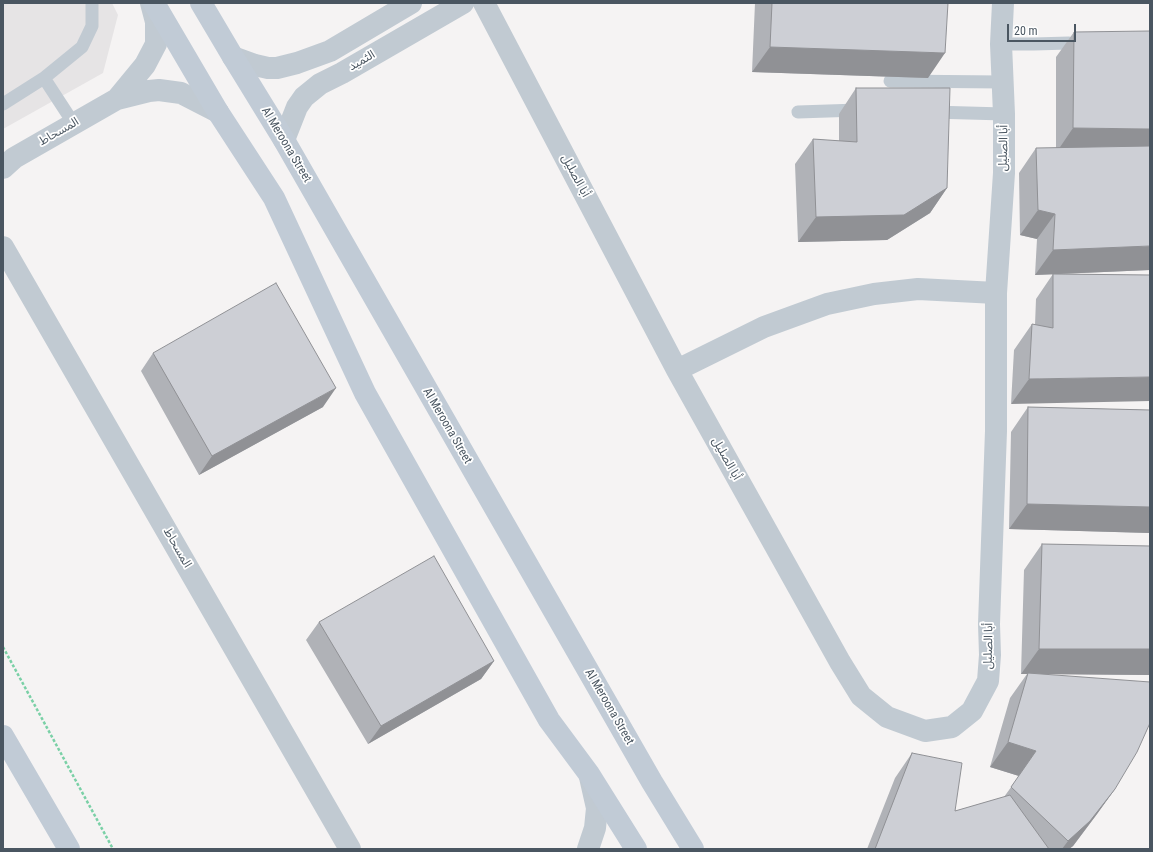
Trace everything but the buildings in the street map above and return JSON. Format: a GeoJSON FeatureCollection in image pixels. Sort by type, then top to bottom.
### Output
{"type":"FeatureCollection","features":[{"type":"Feature","properties":{"kind":"street","name":"المسحاط"},"geometry":{"type":"LineString","coordinates":[[117,99],[145,65],[156,44],[156,22],[151,3]]}},
{"type":"Feature","properties":{"kind":"street"},"geometry":{"type":"LineString","coordinates":[[154,3],[218,112],[274,198],[372,407],[549,720],[589,774],[636,849]]}},
{"type":"Feature","properties":{"kind":"street","name":"Al Meroona Street"},"geometry":{"type":"LineString","coordinates":[[202,3],[232,57],[284,140],[648,775],[693,849]]}},
{"type":"Feature","properties":{"kind":"street","name":"الثميد"},"geometry":{"type":"LineString","coordinates":[[232,57],[268,68],[276,68],[292,64],[330,51],[411,3]]}},
{"type":"Feature","properties":{"kind":"street","name":"الثميد"},"geometry":{"type":"LineString","coordinates":[[284,140],[297,107],[304,96],[320,84],[342,73],[463,3]]}},
{"type":"Feature","properties":{"kind":"street","name":"أبا الصليل"},"geometry":{"type":"LineString","coordinates":[[484,3],[677,370],[840,662],[861,696],[887,717],[925,731],[952,727],[972,711],[988,681],[990,655],[989,624],[1004,431],[996,293],[1011,172],[1004,114],[1000,44],[1003,3]]}},
{"type":"Feature","properties":{"kind":"street","name":"المسحاط"},"geometry":{"type":"LineString","coordinates":[[3,168],[14,158],[117,99],[159,90],[181,93],[218,112]]}},
{"type":"Feature","properties":{"kind":"street","name":"المسحاط"},"geometry":{"type":"LineString","coordinates":[[3,247],[350,849]]}},
{"type":"Feature","properties":{"kind":"street"},"geometry":{"type":"LineString","coordinates":[[677,370],[764,327],[828,304],[874,294],[918,289],[996,293]]}},
{"type":"Feature","properties":{"kind":"street"},"geometry":{"type":"LineString","coordinates":[[3,736],[69,849]]}},
{"type":"Feature","properties":{"kind":"street"},"geometry":{"type":"LineString","coordinates":[[588,849],[595,828],[597,808],[589,774]]}},
{"type":"Feature","properties":{"kind":"lane"},"geometry":{"type":"LineString","coordinates":[[3,104],[44,78],[82,47],[92,26],[92,3]]}},
{"type":"Feature","properties":{"kind":"lane"},"geometry":{"type":"LineString","coordinates":[[1000,44],[1069,43]]}},
{"type":"Feature","properties":{"kind":"lane"},"geometry":{"type":"LineString","coordinates":[[44,78],[74,124]]}},
{"type":"Feature","properties":{"kind":"lane"},"geometry":{"type":"LineString","coordinates":[[890,81],[1002,82]]}},
{"type":"Feature","properties":{"kind":"lane"},"geometry":{"type":"LineString","coordinates":[[798,112],[870,110]]}},
{"type":"Feature","properties":{"kind":"lane"},"geometry":{"type":"LineString","coordinates":[[918,111],[1004,114]]}},
{"type":"Feature","properties":{"kind":"path"},"geometry":{"type":"LineString","coordinates":[[3,647],[113,849]]}},
{"type":"Feature","properties":{"kind":"shaded area"},"geometry":{"type":"Polygon","coordinates":[[[3,3],[112,3],[118,15],[103,73],[3,129],[3,3]]]}}]}
